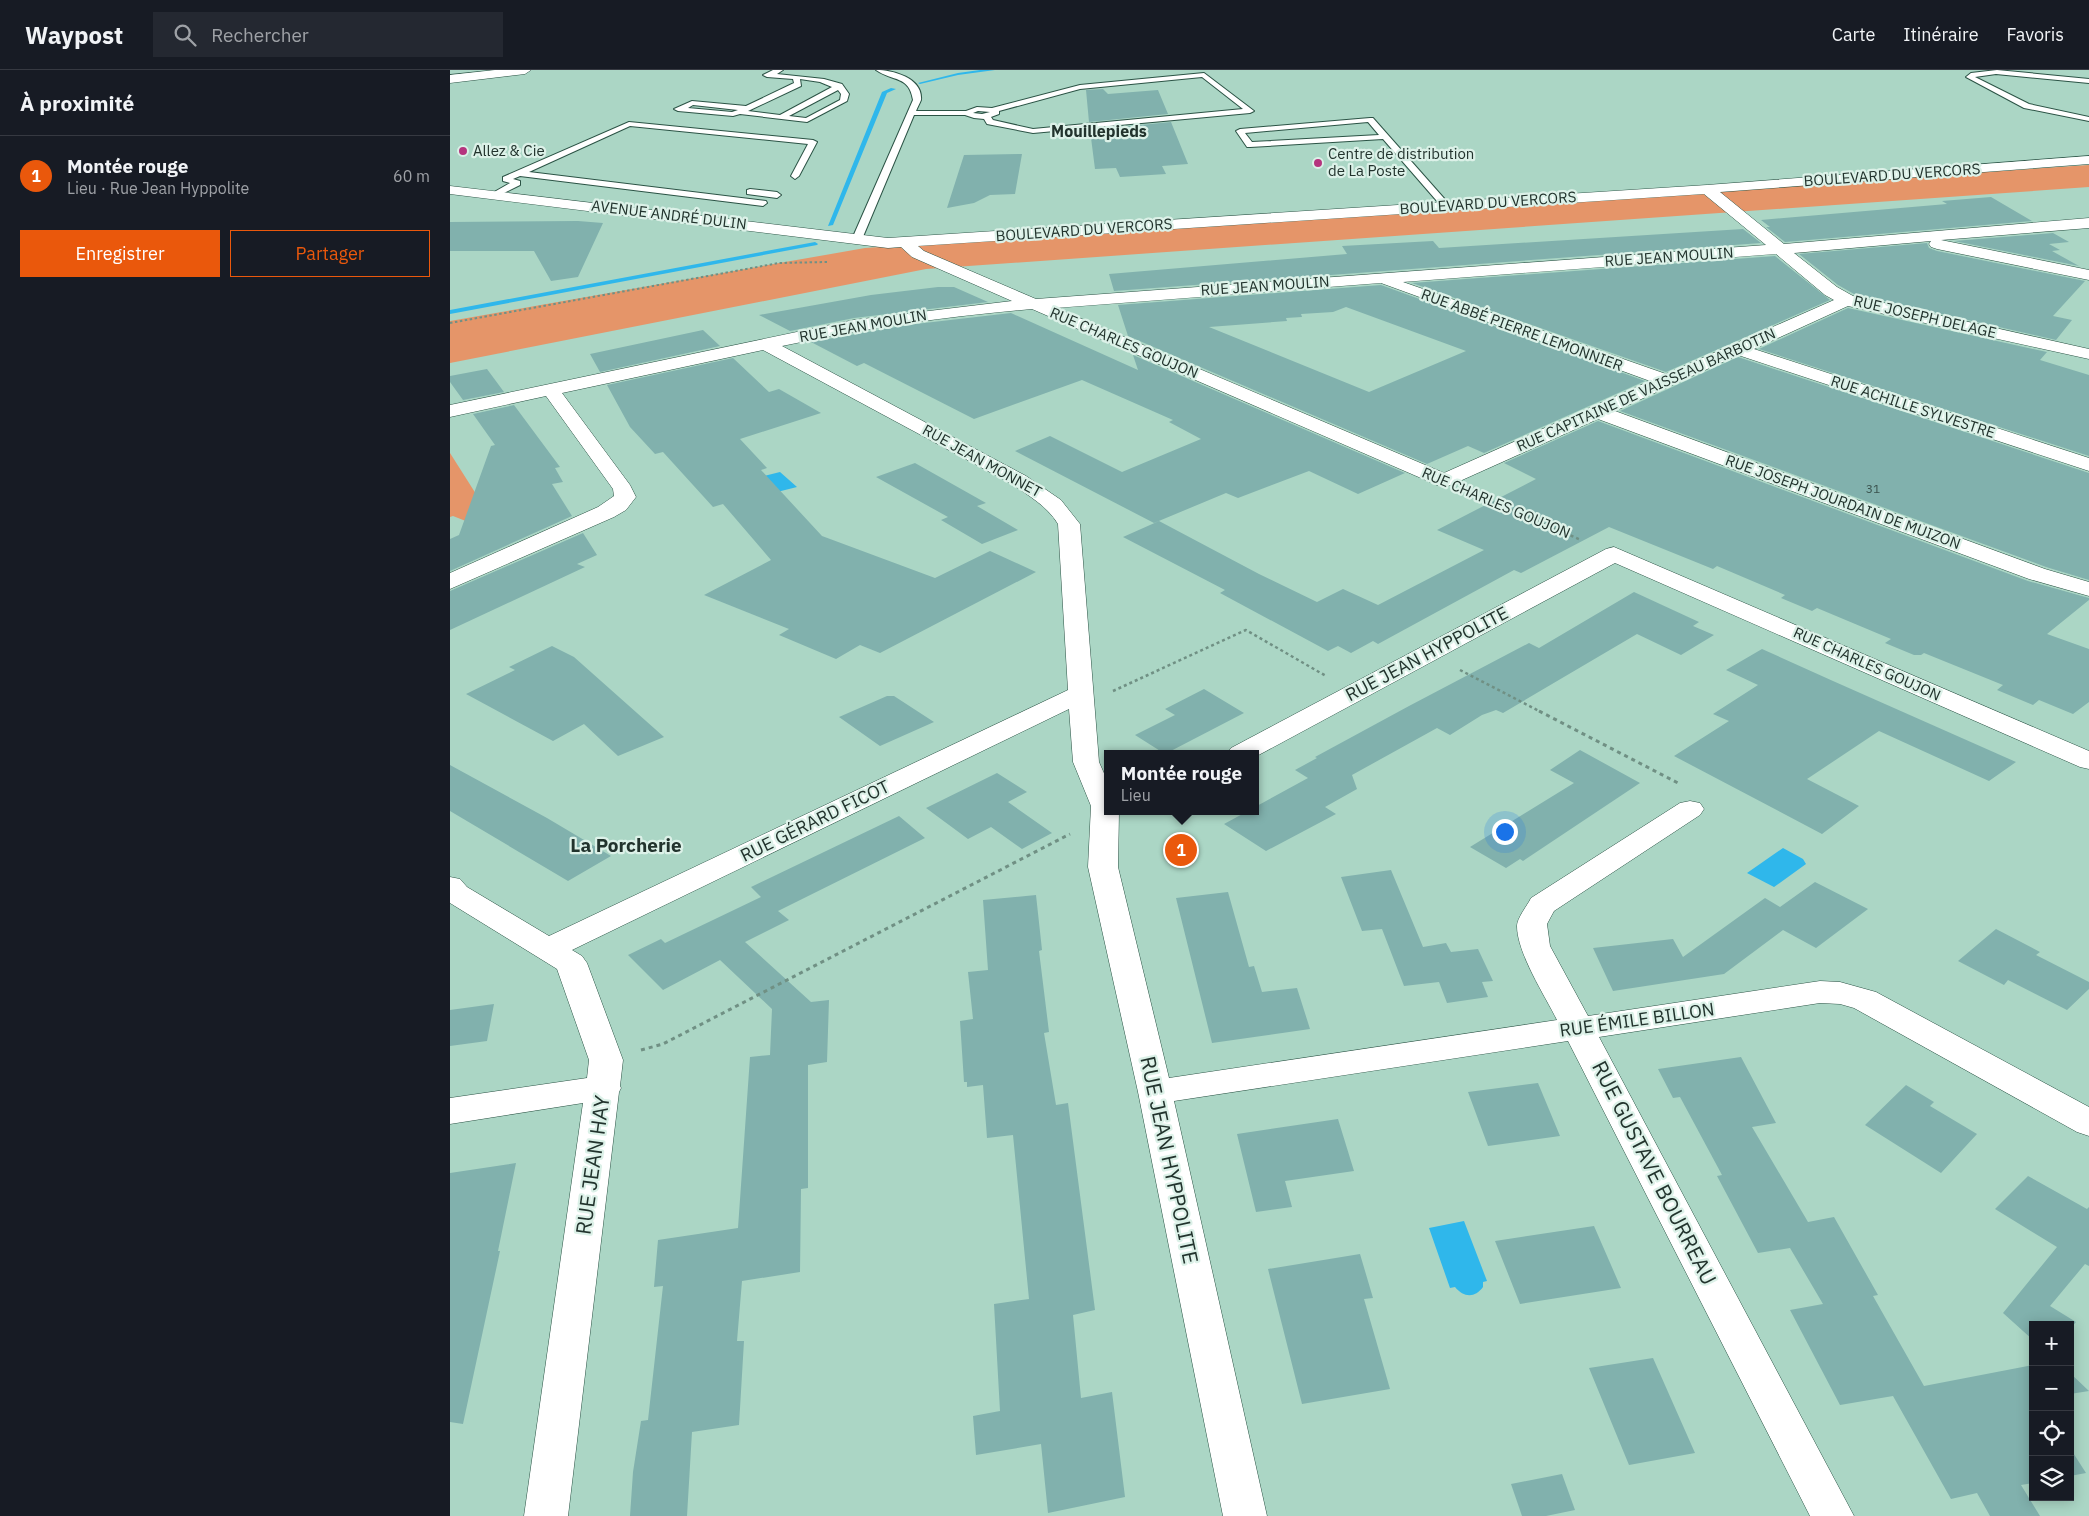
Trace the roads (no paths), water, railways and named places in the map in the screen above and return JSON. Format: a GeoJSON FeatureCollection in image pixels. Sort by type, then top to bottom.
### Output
{"type":"FeatureCollection","features":[{"type":"Feature","properties":{"kind":"street"},"geometry":{"type":"LineString","coordinates":[[450,78],[525,70]]}},
{"type":"Feature","properties":{"kind":"street","name":"BOULEVARD DU VERCORS"},"geometry":{"type":"LineString","coordinates":[[896,242],[1707,189],[2089,160]]}},
{"type":"Feature","properties":{"kind":"street","name":"RUE JOSEPH DELAGE"},"geometry":{"type":"LineString","coordinates":[[1707,189],[1831,291],[1848,300],[1880,309],[2089,354]]}},
{"type":"Feature","properties":{"kind":"street","name":"AVENUE ANDRÉ DULIN"},"geometry":{"type":"LineString","coordinates":[[453,192],[493,195],[857,239],[896,242]]}},
{"type":"Feature","properties":{"kind":"street","name":"RUE JEAN MOULIN"},"geometry":{"type":"LineString","coordinates":[[450,411],[854,325],[912,316],[1034,304],[1779,249],[2089,223]]}},
{"type":"Feature","properties":{"kind":"street"},"geometry":{"type":"LineString","coordinates":[[1914,238],[1968,251],[2089,275]]}},
{"type":"Feature","properties":{"kind":"street","name":"RUE CHARLES GOUJON"},"geometry":{"type":"LineString","coordinates":[[896,242],[918,254],[1444,481]]}},
{"type":"Feature","properties":{"kind":"street","name":"RUE ABBÉ PIERRE LEMONNIER"},"geometry":{"type":"LineString","coordinates":[[1378,278],[1667,381]]}},
{"type":"Feature","properties":{"kind":"street","name":"RUE CAPITAINE DE VAISSEAU BARBOTIN"},"geometry":{"type":"LineString","coordinates":[[1444,481],[1848,300]]}},
{"type":"Feature","properties":{"kind":"street","name":"RUE JEAN MONNET"},"geometry":{"type":"LineString","coordinates":[[766,344],[1019,480],[1052,502],[1063,513],[1069,524],[1086,762],[1104,801]]}},
{"type":"Feature","properties":{"kind":"street","name":"RUE ACHILLE SYLVESTRE"},"geometry":{"type":"LineString","coordinates":[[1737,349],[2089,465]]}},
{"type":"Feature","properties":{"kind":"street"},"geometry":{"type":"LineString","coordinates":[[450,582],[473,570],[606,512],[618,505],[624,497],[623,488],[550,390]]}},
{"type":"Feature","properties":{"kind":"street","name":"RUE JOSEPH JOURDAIN DE MUIZON"},"geometry":{"type":"LineString","coordinates":[[1598,412],[2028,570],[2089,589]]}},
{"type":"Feature","properties":{"kind":"street","name":"RUE CHARLES GOUJON"},"geometry":{"type":"LineString","coordinates":[[1614,554],[2089,761]]}},
{"type":"Feature","properties":{"kind":"street","name":"RUE JEAN HYPPOLITE"},"geometry":{"type":"LineString","coordinates":[[1247,750],[1614,554]]}},
{"type":"Feature","properties":{"kind":"street","name":"RUE GÉRARD FICOT"},"geometry":{"type":"LineString","coordinates":[[549,948],[1081,694]]}},
{"type":"Feature","properties":{"kind":"street","name":"RUE GUSTAVE BOURREAU"},"geometry":{"type":"LineString","coordinates":[[1690,809],[1542,905],[1532,924],[1535,946],[1832,1516]]}},
{"type":"Feature","properties":{"kind":"street","name":"RUE JEAN HYPPOLITE"},"geometry":{"type":"LineString","coordinates":[[1106,815],[1103,867],[1155,1092],[1245,1516]]}},
{"type":"Feature","properties":{"kind":"street","name":"RUE JEAN HAY"},"geometry":{"type":"LineString","coordinates":[[450,886],[457,894],[571,963],[605,1074],[546,1516]]}},
{"type":"Feature","properties":{"kind":"street","name":"RUE ÉMILE BILLON"},"geometry":{"type":"LineString","coordinates":[[1155,1092],[1820,992],[1840,993],[1865,1000],[2089,1123]]}},
{"type":"Feature","properties":{"kind":"street"},"geometry":{"type":"LineString","coordinates":[[450,1111],[605,1074]]}},
{"type":"Feature","properties":{"kind":"lane"},"geometry":{"type":"LineString","coordinates":[[738,112],[807,120],[843,101],[846,94],[833,82],[767,76],[779,70]]}},
{"type":"Feature","properties":{"kind":"lane"},"geometry":{"type":"LineString","coordinates":[[857,239],[918,100],[915,88],[908,81],[880,70]]}},
{"type":"Feature","properties":{"kind":"lane"},"geometry":{"type":"LineString","coordinates":[[2089,81],[1996,72],[1971,74],[1970,77],[2027,106],[2089,119]]}},
{"type":"Feature","properties":{"kind":"lane"},"geometry":{"type":"LineString","coordinates":[[968,113],[977,109],[992,110],[1080,87],[1204,75],[1250,111],[1033,131],[990,122],[986,116]]}},
{"type":"Feature","properties":{"kind":"lane"},"geometry":{"type":"LineString","coordinates":[[746,108],[692,103],[678,109],[733,114],[738,112],[798,84],[796,78]]}},
{"type":"Feature","properties":{"kind":"lane"},"geometry":{"type":"LineString","coordinates":[[809,89],[825,81]]}},
{"type":"Feature","properties":{"kind":"lane"},"geometry":{"type":"LineString","coordinates":[[781,117],[839,86]]}},
{"type":"Feature","properties":{"kind":"lane"},"geometry":{"type":"LineString","coordinates":[[759,114],[775,106]]}},
{"type":"Feature","properties":{"kind":"lane"},"geometry":{"type":"LineString","coordinates":[[912,114],[968,113],[976,116],[986,116],[994,114],[995,111],[992,110]]}},
{"type":"Feature","properties":{"kind":"lane"},"geometry":{"type":"LineString","coordinates":[[1385,137],[1250,145],[1240,131],[1370,120],[1446,206]]}},
{"type":"Feature","properties":{"kind":"lane"},"geometry":{"type":"LineString","coordinates":[[493,195],[517,183],[506,179],[630,124],[813,142],[795,176]]}},
{"type":"Feature","properties":{"kind":"lane"},"geometry":{"type":"LineString","coordinates":[[1302,126],[1314,141]]}},
{"type":"Feature","properties":{"kind":"lane"},"geometry":{"type":"LineString","coordinates":[[534,166],[729,189]]}},
{"type":"Feature","properties":{"kind":"lane"},"geometry":{"type":"LineString","coordinates":[[518,173],[763,203]]}},
{"type":"Feature","properties":{"kind":"lane"},"geometry":{"type":"LineString","coordinates":[[738,190],[777,195]]}},
{"type":"Feature","properties":{"kind":"water"},"geometry":{"type":"Polygon","coordinates":[[[780,472],[797,487],[777,492],[760,477],[780,472]]]}},
{"type":"Feature","properties":{"kind":"water"},"geometry":{"type":"Polygon","coordinates":[[[1783,848],[1803,859],[1806,864],[1774,887],[1747,873],[1783,848]]]}},
{"type":"Feature","properties":{"kind":"water"},"geometry":{"type":"Polygon","coordinates":[[[1464,1221],[1487,1281],[1483,1282],[1483,1287],[1480,1291],[1473,1295],[1466,1295],[1455,1287],[1450,1288],[1429,1228],[1464,1221]]]}},
{"type":"Feature","properties":{"kind":"waterway"},"geometry":{"type":"LineString","coordinates":[[920,83],[958,74],[993,70]]}},
{"type":"Feature","properties":{"kind":"waterway"},"geometry":{"type":"LineString","coordinates":[[830,225],[885,92],[893,89]]}},
{"type":"Feature","properties":{"kind":"waterway"},"geometry":{"type":"LineString","coordinates":[[450,312],[815,244]]}},
{"type":"Feature","properties":{"kind":"place","name":"Allez & Cie"},"geometry":{"type":"Point","coordinates":[463,151]}},
{"type":"Feature","properties":{"kind":"place","name":"Centre de distribution de La Poste"},"geometry":{"type":"Point","coordinates":[1318,163]}},
{"type":"Feature","properties":{"kind":"place","name":"Montée rouge"},"geometry":{"type":"Point","coordinates":[1181,850]}},
{"type":"Feature","properties":{"kind":"district","name":"Mouillepieds"},"geometry":{"type":"Point","coordinates":[1099,131]}},
{"type":"Feature","properties":{"kind":"district","name":"La Porcherie"},"geometry":{"type":"Point","coordinates":[626,845]}}]}
